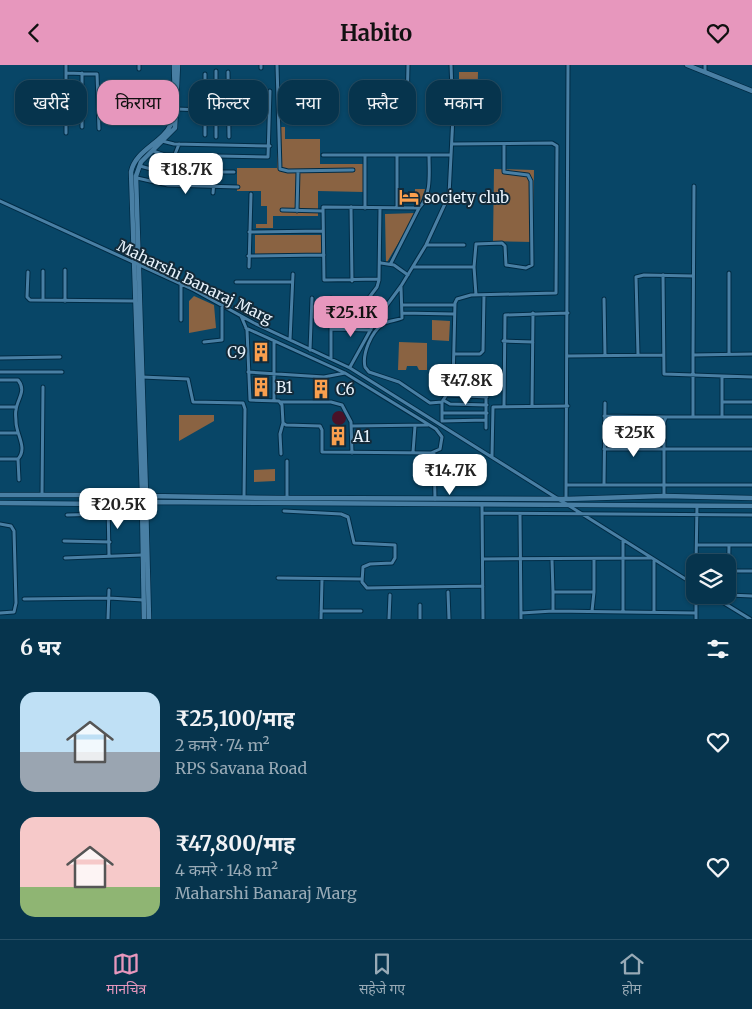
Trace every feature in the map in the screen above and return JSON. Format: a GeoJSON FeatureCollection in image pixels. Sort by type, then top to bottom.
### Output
{"type":"FeatureCollection","features":[{"type":"Feature","properties":{"kind":"street"},"geometry":{"type":"LineString","coordinates":[[66,65],[66,133]]}},
{"type":"Feature","properties":{"kind":"street"},"geometry":{"type":"LineString","coordinates":[[144,619],[142,377],[132,168],[136,161],[171,125],[173,117],[174,65]]}},
{"type":"Feature","properties":{"kind":"street"},"geometry":{"type":"LineString","coordinates":[[178,65],[178,80]]}},
{"type":"Feature","properties":{"kind":"street"},"geometry":{"type":"LineString","coordinates":[[277,65],[279,167],[283,171],[353,170]]}},
{"type":"Feature","properties":{"kind":"street"},"geometry":{"type":"LineString","coordinates":[[408,65],[408,80]]}},
{"type":"Feature","properties":{"kind":"street"},"geometry":{"type":"LineString","coordinates":[[350,368],[371,329],[401,286],[426,245],[449,195],[452,155],[451,65]]}},
{"type":"Feature","properties":{"kind":"street"},"geometry":{"type":"LineString","coordinates":[[566,499],[568,406],[568,65]]}},
{"type":"Feature","properties":{"kind":"street"},"geometry":{"type":"LineString","coordinates":[[687,65],[752,91]]}},
{"type":"Feature","properties":{"kind":"street"},"geometry":{"type":"LineString","coordinates":[[705,65],[705,72]]}},
{"type":"Feature","properties":{"kind":"street"},"geometry":{"type":"LineString","coordinates":[[216,71],[216,80]]}},
{"type":"Feature","properties":{"kind":"street"},"geometry":{"type":"LineString","coordinates":[[66,73],[94,72],[98,75],[99,129]]}},
{"type":"Feature","properties":{"kind":"street"},"geometry":{"type":"LineString","coordinates":[[228,72],[228,80]]}},
{"type":"Feature","properties":{"kind":"street"},"geometry":{"type":"LineString","coordinates":[[82,73],[82,127]]}},
{"type":"Feature","properties":{"kind":"street"},"geometry":{"type":"LineString","coordinates":[[205,74],[205,80]]}},
{"type":"Feature","properties":{"kind":"street"},"geometry":{"type":"LineString","coordinates":[[153,151],[161,155],[174,156],[267,157],[270,155],[270,91]]}},
{"type":"Feature","properties":{"kind":"street"},"geometry":{"type":"LineString","coordinates":[[149,619],[135,301],[136,178],[139,165],[175,128],[175,125]]}},
{"type":"Feature","properties":{"kind":"street"},"geometry":{"type":"LineString","coordinates":[[205,125],[205,135]]}},
{"type":"Feature","properties":{"kind":"street"},"geometry":{"type":"LineString","coordinates":[[216,125],[216,137]]}},
{"type":"Feature","properties":{"kind":"street"},"geometry":{"type":"LineString","coordinates":[[228,125],[228,137]]}},
{"type":"Feature","properties":{"kind":"street"},"geometry":{"type":"LineString","coordinates":[[162,141],[179,144],[270,146]]}},
{"type":"Feature","properties":{"kind":"street"},"geometry":{"type":"LineString","coordinates":[[452,143],[504,145],[552,143],[557,146],[557,291],[553,294],[476,295],[457,299],[454,305],[452,387],[443,401],[442,421],[486,420]]}},
{"type":"Feature","properties":{"kind":"street"},"geometry":{"type":"LineString","coordinates":[[168,185],[168,172],[179,144]]}},
{"type":"Feature","properties":{"kind":"street"},"geometry":{"type":"LineString","coordinates":[[476,295],[474,267],[476,244],[500,243],[505,246],[506,265],[529,268],[532,265],[531,181],[528,175],[505,174],[504,145]]}},
{"type":"Feature","properties":{"kind":"street"},"geometry":{"type":"LineString","coordinates":[[324,155],[452,155]]}},
{"type":"Feature","properties":{"kind":"street"},"geometry":{"type":"LineString","coordinates":[[391,263],[425,200],[428,188],[429,155]]}},
{"type":"Feature","properties":{"kind":"street"},"geometry":{"type":"LineString","coordinates":[[365,207],[366,156]]}},
{"type":"Feature","properties":{"kind":"street"},"geometry":{"type":"LineString","coordinates":[[397,156],[397,208]]}},
{"type":"Feature","properties":{"kind":"street"},"geometry":{"type":"LineString","coordinates":[[213,193],[216,157]]}},
{"type":"Feature","properties":{"kind":"street"},"geometry":{"type":"LineString","coordinates":[[139,165],[168,172],[234,172]]}},
{"type":"Feature","properties":{"kind":"street"},"geometry":{"type":"LineString","coordinates":[[297,211],[298,171]]}},
{"type":"Feature","properties":{"kind":"street"},"geometry":{"type":"LineString","coordinates":[[136,178],[168,185],[238,187]]}},
{"type":"Feature","properties":{"kind":"street"},"geometry":{"type":"LineString","coordinates":[[693,417],[694,186]]}},
{"type":"Feature","properties":{"kind":"street"},"geometry":{"type":"LineString","coordinates":[[248,267],[251,194]]}},
{"type":"Feature","properties":{"kind":"street","name":"Maharshi Banaraj Marg"},"geometry":{"type":"LineString","coordinates":[[0,201],[222,304],[290,340],[350,368],[686,580]]}},
{"type":"Feature","properties":{"kind":"street"},"geometry":{"type":"LineString","coordinates":[[282,210],[322,211],[325,207],[419,208]]}},
{"type":"Feature","properties":{"kind":"street"},"geometry":{"type":"LineString","coordinates":[[351,207],[352,281]]}},
{"type":"Feature","properties":{"kind":"street"},"geometry":{"type":"LineString","coordinates":[[331,310],[362,307],[377,287],[381,263],[380,208]]}},
{"type":"Feature","properties":{"kind":"street"},"geometry":{"type":"LineString","coordinates":[[322,211],[324,280],[352,281],[379,279]]}},
{"type":"Feature","properties":{"kind":"street"},"geometry":{"type":"LineString","coordinates":[[249,232],[323,231]]}},
{"type":"Feature","properties":{"kind":"street"},"geometry":{"type":"LineString","coordinates":[[426,245],[464,245]]}},
{"type":"Feature","properties":{"kind":"street"},"geometry":{"type":"LineString","coordinates":[[248,256],[324,255]]}},
{"type":"Feature","properties":{"kind":"street"},"geometry":{"type":"LineString","coordinates":[[381,263],[391,263],[408,275]]}},
{"type":"Feature","properties":{"kind":"street"},"geometry":{"type":"LineString","coordinates":[[413,267],[474,267]]}},
{"type":"Feature","properties":{"kind":"street"},"geometry":{"type":"LineString","coordinates":[[65,270],[65,301]]}},
{"type":"Feature","properties":{"kind":"street"},"geometry":{"type":"LineString","coordinates":[[28,271],[28,299],[135,301]]}},
{"type":"Feature","properties":{"kind":"street"},"geometry":{"type":"LineString","coordinates":[[43,271],[43,300]]}},
{"type":"Feature","properties":{"kind":"street"},"geometry":{"type":"LineString","coordinates":[[728,273],[729,354]]}},
{"type":"Feature","properties":{"kind":"street"},"geometry":{"type":"LineString","coordinates":[[290,340],[293,274]]}},
{"type":"Feature","properties":{"kind":"street"},"geometry":{"type":"LineString","coordinates":[[663,275],[664,374],[752,377]]}},
{"type":"Feature","properties":{"kind":"street"},"geometry":{"type":"LineString","coordinates":[[638,355],[636,277],[693,275]]}},
{"type":"Feature","properties":{"kind":"street"},"geometry":{"type":"LineString","coordinates":[[236,282],[292,282]]}},
{"type":"Feature","properties":{"kind":"street"},"geometry":{"type":"LineString","coordinates":[[181,285],[181,320]]}},
{"type":"Feature","properties":{"kind":"street"},"geometry":{"type":"LineString","coordinates":[[401,286],[401,319],[388,322],[378,328],[364,358],[365,367],[369,371],[399,382],[430,403],[443,401],[450,404],[487,405]]}},
{"type":"Feature","properties":{"kind":"street"},"geometry":{"type":"LineString","coordinates":[[454,355],[480,354],[483,351],[484,295]]}},
{"type":"Feature","properties":{"kind":"street"},"geometry":{"type":"LineString","coordinates":[[310,350],[312,298]]}},
{"type":"Feature","properties":{"kind":"street"},"geometry":{"type":"LineString","coordinates":[[331,359],[332,298]]}},
{"type":"Feature","properties":{"kind":"street"},"geometry":{"type":"LineString","coordinates":[[604,299],[605,356]]}},
{"type":"Feature","properties":{"kind":"street"},"geometry":{"type":"LineString","coordinates":[[204,342],[222,340],[222,304]]}},
{"type":"Feature","properties":{"kind":"street"},"geometry":{"type":"LineString","coordinates":[[402,305],[454,305]]}},
{"type":"Feature","properties":{"kind":"street"},"geometry":{"type":"LineString","coordinates":[[402,313],[454,315]]}},
{"type":"Feature","properties":{"kind":"street"},"geometry":{"type":"LineString","coordinates":[[532,406],[533,313]]}},
{"type":"Feature","properties":{"kind":"street"},"geometry":{"type":"LineString","coordinates":[[504,406],[503,341],[505,315],[568,313]]}},
{"type":"Feature","properties":{"kind":"street"},"geometry":{"type":"LineString","coordinates":[[241,315],[246,328],[250,400],[337,403],[346,410],[352,426],[352,453]]}},
{"type":"Feature","properties":{"kind":"street"},"geometry":{"type":"LineString","coordinates":[[246,328],[345,373],[430,425],[439,431],[442,437],[440,449],[434,453],[322,452],[322,430],[320,426],[289,425],[283,423]]}},
{"type":"Feature","properties":{"kind":"street"},"geometry":{"type":"LineString","coordinates":[[331,329],[371,329]]}},
{"type":"Feature","properties":{"kind":"street"},"geometry":{"type":"LineString","coordinates":[[274,341],[274,401]]}},
{"type":"Feature","properties":{"kind":"street"},"geometry":{"type":"LineString","coordinates":[[503,341],[533,342]]}},
{"type":"Feature","properties":{"kind":"street"},"geometry":{"type":"LineString","coordinates":[[693,355],[752,354]]}},
{"type":"Feature","properties":{"kind":"street"},"geometry":{"type":"LineString","coordinates":[[568,356],[663,355]]}},
{"type":"Feature","properties":{"kind":"street"},"geometry":{"type":"LineString","coordinates":[[0,357],[60,357]]}},
{"type":"Feature","properties":{"kind":"street"},"geometry":{"type":"LineString","coordinates":[[0,373],[62,372]]}},
{"type":"Feature","properties":{"kind":"street"},"geometry":{"type":"LineString","coordinates":[[248,372],[324,377],[345,373]]}},
{"type":"Feature","properties":{"kind":"street"},"geometry":{"type":"LineString","coordinates":[[142,377],[188,379],[192,402],[243,403],[245,409],[244,498]]}},
{"type":"Feature","properties":{"kind":"street"},"geometry":{"type":"LineString","coordinates":[[722,377],[722,417]]}},
{"type":"Feature","properties":{"kind":"street"},"geometry":{"type":"LineString","coordinates":[[0,380],[20,381],[22,396],[16,407],[22,452],[18,459],[19,480]]}},
{"type":"Feature","properties":{"kind":"street"},"geometry":{"type":"LineString","coordinates":[[42,496],[43,387]]}},
{"type":"Feature","properties":{"kind":"street"},"geometry":{"type":"LineString","coordinates":[[452,387],[482,388],[486,390],[486,428]]}},
{"type":"Feature","properties":{"kind":"street"},"geometry":{"type":"LineString","coordinates":[[448,395],[487,397]]}},
{"type":"Feature","properties":{"kind":"street"},"geometry":{"type":"LineString","coordinates":[[280,402],[283,423],[280,434],[281,454]]}},
{"type":"Feature","properties":{"kind":"street"},"geometry":{"type":"LineString","coordinates":[[722,402],[752,402]]}},
{"type":"Feature","properties":{"kind":"street"},"geometry":{"type":"LineString","coordinates":[[604,403],[604,485]]}},
{"type":"Feature","properties":{"kind":"street"},"geometry":{"type":"LineString","coordinates":[[492,457],[493,408],[496,406],[568,406]]}},
{"type":"Feature","properties":{"kind":"street"},"geometry":{"type":"LineString","coordinates":[[0,407],[16,407]]}},
{"type":"Feature","properties":{"kind":"street"},"geometry":{"type":"LineString","coordinates":[[442,413],[486,413]]}},
{"type":"Feature","properties":{"kind":"street"},"geometry":{"type":"LineString","coordinates":[[604,416],[752,417]]}},
{"type":"Feature","properties":{"kind":"street"},"geometry":{"type":"LineString","coordinates":[[664,496],[664,422],[666,417]]}},
{"type":"Feature","properties":{"kind":"street"},"geometry":{"type":"LineString","coordinates":[[352,426],[430,425]]}},
{"type":"Feature","properties":{"kind":"street"},"geometry":{"type":"LineString","coordinates":[[413,452],[414,426]]}},
{"type":"Feature","properties":{"kind":"street"},"geometry":{"type":"LineString","coordinates":[[0,433],[18,433]]}},
{"type":"Feature","properties":{"kind":"street"},"geometry":{"type":"LineString","coordinates":[[604,449],[752,449]]}},
{"type":"Feature","properties":{"kind":"street"},"geometry":{"type":"LineString","coordinates":[[434,453],[435,499]]}},
{"type":"Feature","properties":{"kind":"street"},"geometry":{"type":"LineString","coordinates":[[0,459],[18,459]]}},
{"type":"Feature","properties":{"kind":"street"},"geometry":{"type":"LineString","coordinates":[[287,498],[288,461]]}},
{"type":"Feature","properties":{"kind":"street"},"geometry":{"type":"LineString","coordinates":[[567,485],[752,485]]}},
{"type":"Feature","properties":{"kind":"street"},"geometry":{"type":"LineString","coordinates":[[0,495],[482,505],[752,506]]}},
{"type":"Feature","properties":{"kind":"street"},"geometry":{"type":"LineString","coordinates":[[0,503],[108,504],[143,498],[566,499],[664,496],[752,498]]}},
{"type":"Feature","properties":{"kind":"street"},"geometry":{"type":"LineString","coordinates":[[108,504],[109,556]]}},
{"type":"Feature","properties":{"kind":"street"},"geometry":{"type":"LineString","coordinates":[[482,505],[482,619]]}},
{"type":"Feature","properties":{"kind":"street"},"geometry":{"type":"LineString","coordinates":[[696,554],[697,506]]}},
{"type":"Feature","properties":{"kind":"street"},"geometry":{"type":"LineString","coordinates":[[284,511],[341,514],[348,517],[354,543],[395,545],[394,561],[388,564],[366,565],[361,579],[363,585],[367,588],[483,586]]}},
{"type":"Feature","properties":{"kind":"street"},"geometry":{"type":"LineString","coordinates":[[482,513],[752,515]]}},
{"type":"Feature","properties":{"kind":"street"},"geometry":{"type":"LineString","coordinates":[[67,515],[108,514]]}},
{"type":"Feature","properties":{"kind":"street"},"geometry":{"type":"LineString","coordinates":[[520,514],[521,619]]}},
{"type":"Feature","properties":{"kind":"street"},"geometry":{"type":"LineString","coordinates":[[0,524],[11,526],[14,531],[16,603],[14,612],[0,613]]}},
{"type":"Feature","properties":{"kind":"street"},"geometry":{"type":"LineString","coordinates":[[623,540],[623,611]]}},
{"type":"Feature","properties":{"kind":"street"},"geometry":{"type":"LineString","coordinates":[[64,541],[110,542]]}},
{"type":"Feature","properties":{"kind":"street"},"geometry":{"type":"LineString","coordinates":[[697,545],[752,545]]}},
{"type":"Feature","properties":{"kind":"street"},"geometry":{"type":"LineString","coordinates":[[729,545],[729,554]]}},
{"type":"Feature","properties":{"kind":"street"},"geometry":{"type":"LineString","coordinates":[[65,558],[142,555]]}},
{"type":"Feature","properties":{"kind":"street"},"geometry":{"type":"LineString","coordinates":[[483,559],[652,559],[654,611]]}},
{"type":"Feature","properties":{"kind":"street"},"geometry":{"type":"LineString","coordinates":[[592,611],[594,559]]}},
{"type":"Feature","properties":{"kind":"street"},"geometry":{"type":"LineString","coordinates":[[552,560],[552,611]]}},
{"type":"Feature","properties":{"kind":"street"},"geometry":{"type":"LineString","coordinates":[[736,571],[752,571]]}},
{"type":"Feature","properties":{"kind":"street"},"geometry":{"type":"LineString","coordinates":[[278,578],[304,577],[322,581],[361,579]]}},
{"type":"Feature","properties":{"kind":"street"},"geometry":{"type":"LineString","coordinates":[[321,619],[322,581]]}},
{"type":"Feature","properties":{"kind":"street"},"geometry":{"type":"LineString","coordinates":[[108,619],[109,590]]}},
{"type":"Feature","properties":{"kind":"street"},"geometry":{"type":"LineString","coordinates":[[448,592],[449,619]]}},
{"type":"Feature","properties":{"kind":"street"},"geometry":{"type":"LineString","coordinates":[[552,592],[594,592]]}},
{"type":"Feature","properties":{"kind":"street"},"geometry":{"type":"LineString","coordinates":[[389,619],[390,595]]}},
{"type":"Feature","properties":{"kind":"street"},"geometry":{"type":"LineString","coordinates":[[736,595],[752,596]]}},
{"type":"Feature","properties":{"kind":"street"},"geometry":{"type":"LineString","coordinates":[[24,599],[109,598],[143,601]]}},
{"type":"Feature","properties":{"kind":"street"},"geometry":{"type":"LineString","coordinates":[[696,604],[696,619]]}},
{"type":"Feature","properties":{"kind":"street"},"geometry":{"type":"LineString","coordinates":[[420,605],[420,619]]}},
{"type":"Feature","properties":{"kind":"street"},"geometry":{"type":"LineString","coordinates":[[728,605],[750,619]]}},
{"type":"Feature","properties":{"kind":"street"},"geometry":{"type":"LineString","coordinates":[[321,611],[361,611]]}},
{"type":"Feature","properties":{"kind":"street"},"geometry":{"type":"LineString","coordinates":[[521,613],[552,611],[696,613]]}},
{"type":"Feature","properties":{"kind":"shaded area"},"geometry":{"type":"Polygon","coordinates":[[[459,72],[478,72],[478,80],[459,80],[459,72]]]}},
{"type":"Feature","properties":{"kind":"shaded area"},"geometry":{"type":"Polygon","coordinates":[[[280,127],[285,127],[285,139],[320,139],[320,164],[364,164],[364,192],[318,191],[318,216],[273,216],[273,228],[256,228],[256,224],[267,224],[267,206],[261,206],[261,191],[237,191],[237,168],[277,168],[277,138],[279,138],[280,127]]]}},
{"type":"Feature","properties":{"kind":"shaded area"},"geometry":{"type":"Polygon","coordinates":[[[494,169],[534,170],[533,242],[493,241],[494,169]]]}},
{"type":"Feature","properties":{"kind":"shaded area"},"geometry":{"type":"Polygon","coordinates":[[[415,189],[425,189],[419,207],[415,207],[415,189]]]}},
{"type":"Feature","properties":{"kind":"shaded area"},"geometry":{"type":"Polygon","coordinates":[[[416,213],[386,264],[385,214],[416,213]]]}},
{"type":"Feature","properties":{"kind":"shaded area"},"geometry":{"type":"Polygon","coordinates":[[[255,235],[322,235],[322,254],[255,255],[255,235]]]}},
{"type":"Feature","properties":{"kind":"shaded area"},"geometry":{"type":"Polygon","coordinates":[[[194,296],[214,305],[216,328],[189,333],[189,301],[194,296]]]}},
{"type":"Feature","properties":{"kind":"shaded area"},"geometry":{"type":"Polygon","coordinates":[[[432,320],[450,321],[449,341],[432,340],[432,320]]]}},
{"type":"Feature","properties":{"kind":"shaded area"},"geometry":{"type":"Polygon","coordinates":[[[399,342],[427,343],[427,370],[419,370],[417,366],[407,366],[406,370],[398,370],[399,342]]]}},
{"type":"Feature","properties":{"kind":"shaded area"},"geometry":{"type":"Polygon","coordinates":[[[339,411],[344,413],[346,418],[344,423],[339,425],[334,423],[332,418],[334,413],[339,411]]]}},
{"type":"Feature","properties":{"kind":"shaded area"},"geometry":{"type":"Polygon","coordinates":[[[179,415],[214,415],[214,421],[179,441],[179,415]]]}},
{"type":"Feature","properties":{"kind":"shaded area"},"geometry":{"type":"Polygon","coordinates":[[[275,469],[275,481],[254,482],[254,470],[275,469]]]}},
{"type":"Feature","properties":{"kind":"place","name":"society club"},"geometry":{"type":"Point","coordinates":[409,197]}},
{"type":"Feature","properties":{"kind":"place","name":"C9"},"geometry":{"type":"Point","coordinates":[261,352]}},
{"type":"Feature","properties":{"kind":"place","name":"B1"},"geometry":{"type":"Point","coordinates":[261,387]}},
{"type":"Feature","properties":{"kind":"place","name":"C6"},"geometry":{"type":"Point","coordinates":[321,389]}},
{"type":"Feature","properties":{"kind":"place","name":"A1"},"geometry":{"type":"Point","coordinates":[338,436]}}]}
